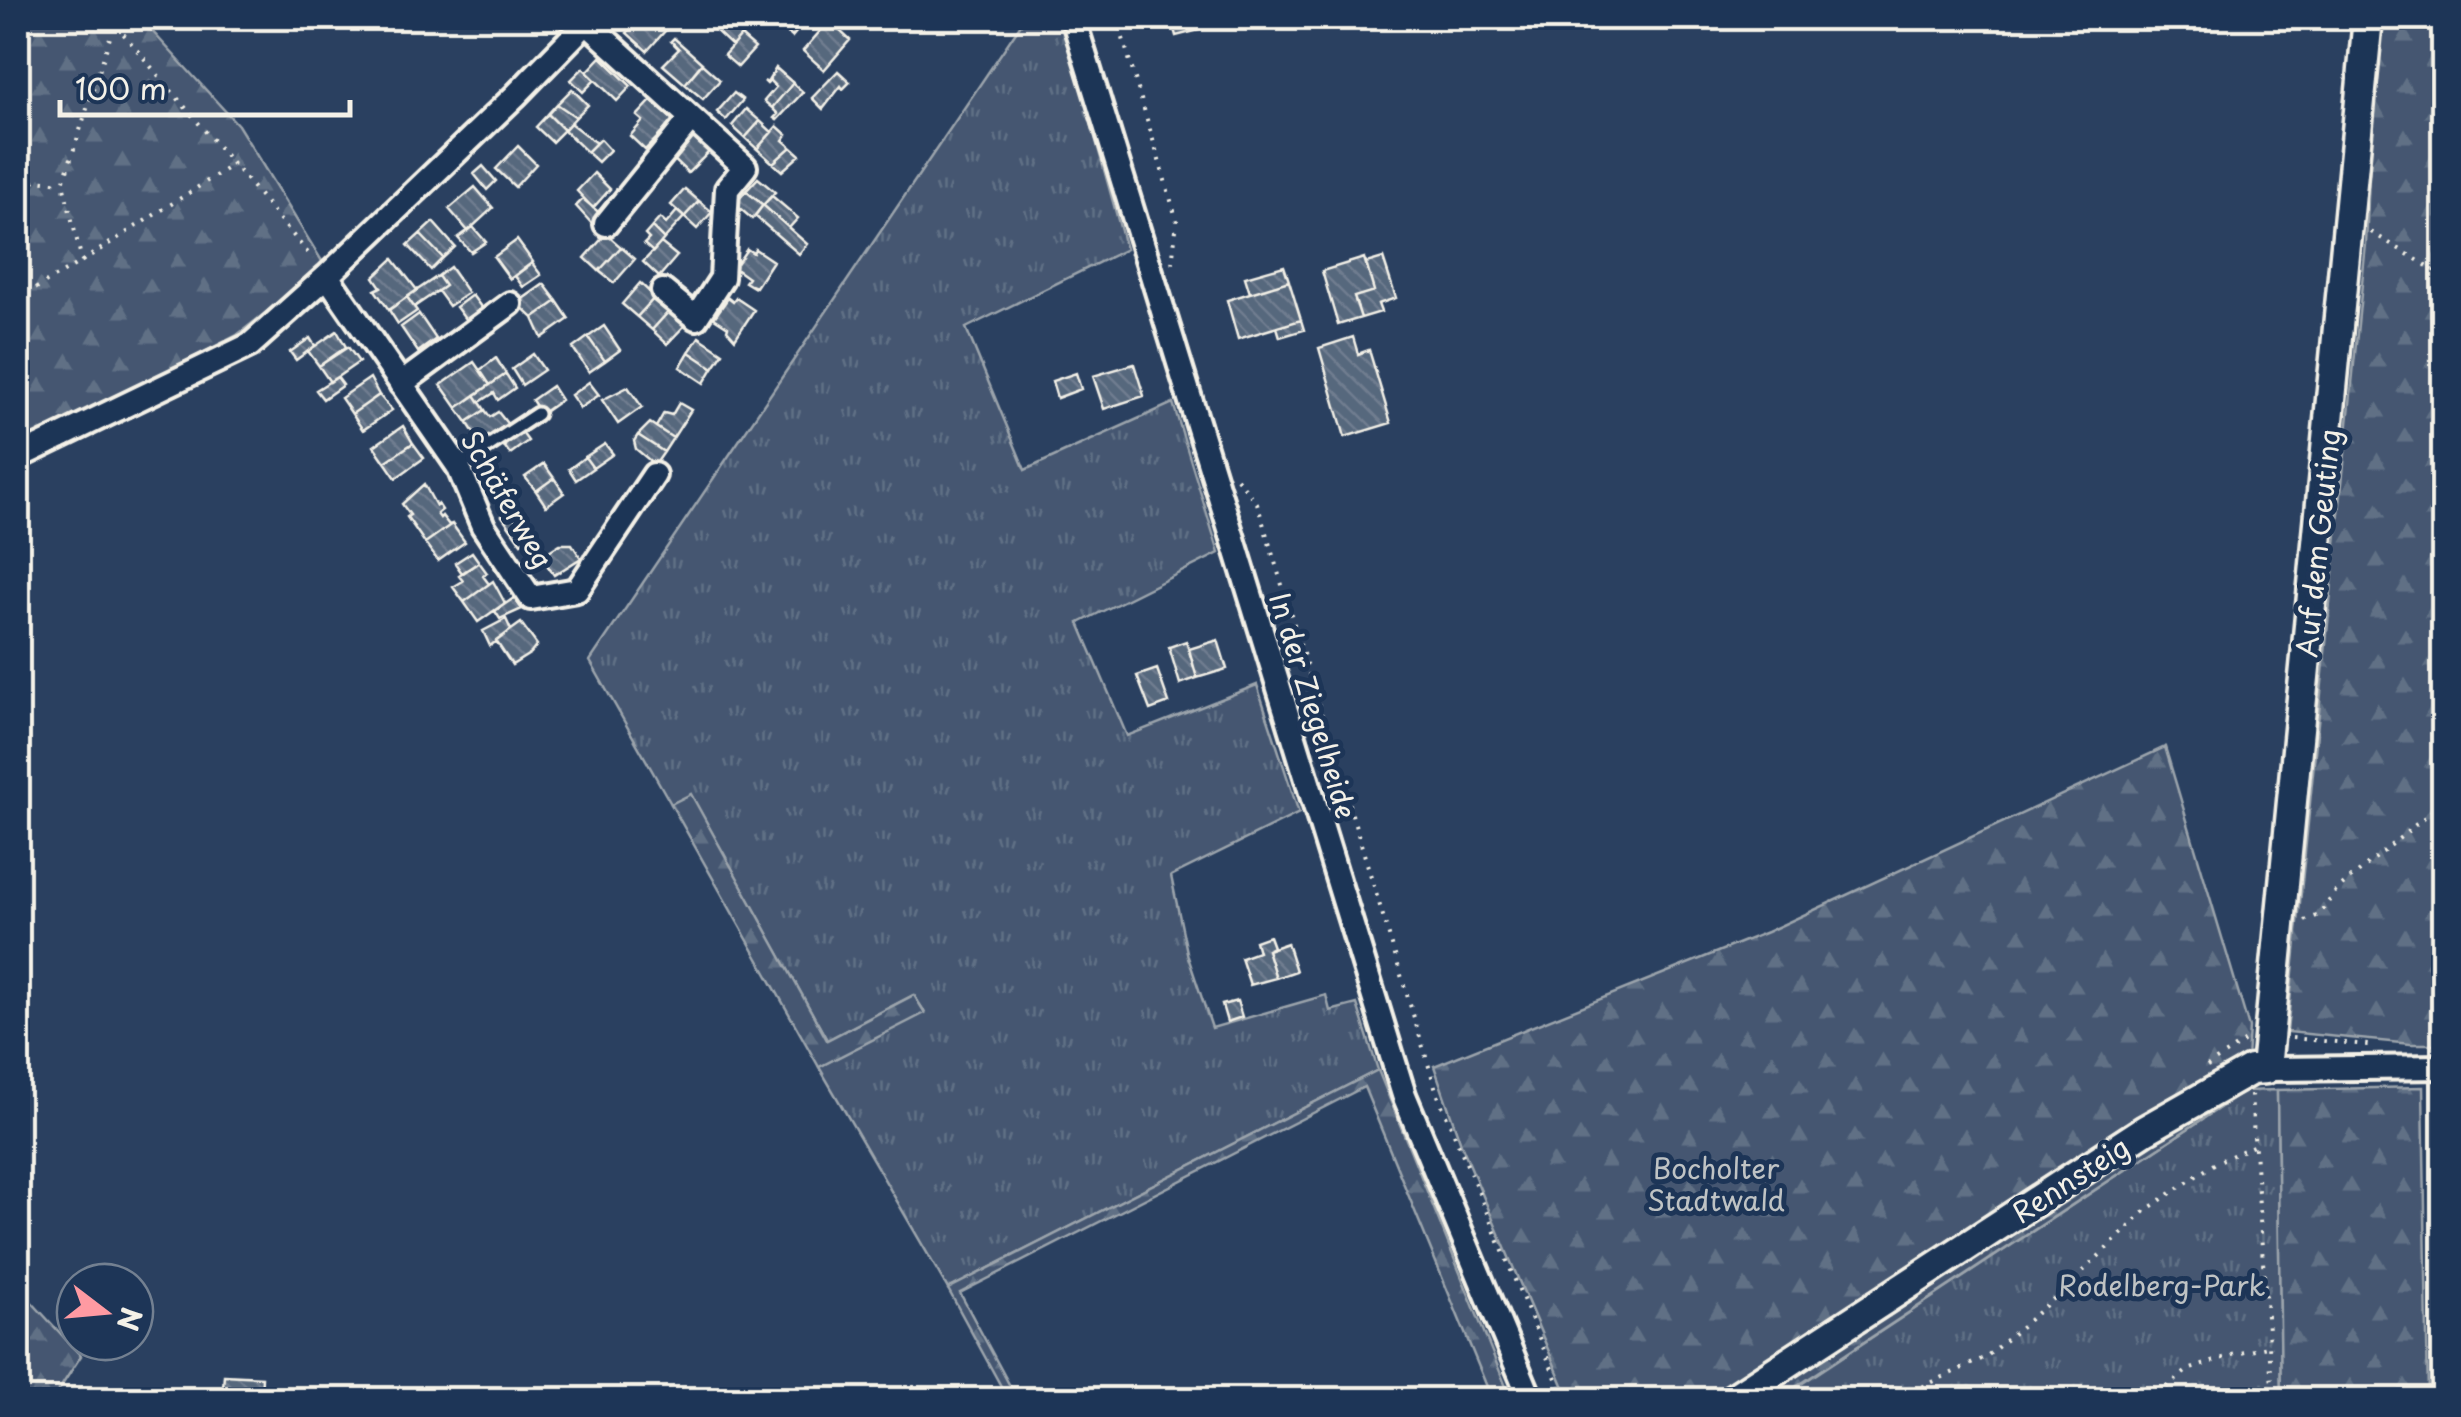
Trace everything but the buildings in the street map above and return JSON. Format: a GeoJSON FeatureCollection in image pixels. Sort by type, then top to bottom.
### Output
{"type":"FeatureCollection","features":[{"type":"Feature","properties":{"kind":"street","name":"In der Ziegelheide"},"geometry":{"type":"LineString","coordinates":[[1073,18],[1404,1095],[1531,1400]]}},
{"type":"Feature","properties":{"kind":"street","name":"Auf dem Geuting"},"geometry":{"type":"LineString","coordinates":[[2266,1068],[2368,18]]}},
{"type":"Feature","properties":{"kind":"street"},"geometry":{"type":"LineString","coordinates":[[18,456],[250,345],[327,276],[589,20],[690,120],[745,167],[727,189],[722,278],[715,290],[696,318],[664,291]]}},
{"type":"Feature","properties":{"kind":"street"},"geometry":{"type":"LineString","coordinates":[[606,224],[690,120]]}},
{"type":"Feature","properties":{"kind":"street","name":"Schäferweg"},"geometry":{"type":"LineString","coordinates":[[327,276],[458,466],[482,526],[531,598],[577,590],[654,475]]}},
{"type":"Feature","properties":{"kind":"street"},"geometry":{"type":"LineString","coordinates":[[401,384],[510,304]]}},
{"type":"Feature","properties":{"kind":"street","name":"Rennsteig"},"geometry":{"type":"LineString","coordinates":[[1731,1400],[2145,1130],[2250,1070],[2444,1067]]}},
{"type":"Feature","properties":{"kind":"lane"},"geometry":{"type":"LineString","coordinates":[[458,466],[537,414]]}},
{"type":"Feature","properties":{"kind":"path"},"geometry":{"type":"LineString","coordinates":[[1118,18],[1177,221],[1172,261],[1176,278]]}},
{"type":"Feature","properties":{"kind":"path"},"geometry":{"type":"LineString","coordinates":[[113,20],[327,276]]}},
{"type":"Feature","properties":{"kind":"path"},"geometry":{"type":"LineString","coordinates":[[82,261],[63,183],[113,20]]}},
{"type":"Feature","properties":{"kind":"path"},"geometry":{"type":"LineString","coordinates":[[18,299],[234,164]]}},
{"type":"Feature","properties":{"kind":"path"},"geometry":{"type":"LineString","coordinates":[[18,197],[35,180],[63,183]]}},
{"type":"Feature","properties":{"kind":"path"},"geometry":{"type":"LineString","coordinates":[[2349,218],[2444,276]]}},
{"type":"Feature","properties":{"kind":"path"},"geometry":{"type":"LineString","coordinates":[[1234,467],[1236,478],[1251,491],[1257,503],[1437,1093],[1566,1400]]}},
{"type":"Feature","properties":{"kind":"path"},"geometry":{"type":"LineString","coordinates":[[2278,934],[2319,915],[2336,891],[2444,801]]}},
{"type":"Feature","properties":{"kind":"path"},"geometry":{"type":"LineString","coordinates":[[2269,1034],[2377,1046]]}},
{"type":"Feature","properties":{"kind":"path"},"geometry":{"type":"LineString","coordinates":[[1894,1400],[1986,1357],[2149,1208],[2217,1162],[2252,1146],[2272,1346],[2273,1400]]}},
{"type":"Feature","properties":{"kind":"path"},"geometry":{"type":"LineString","coordinates":[[2150,1400],[2188,1370],[2272,1346]]}},
{"type":"Feature","properties":{"kind":"green space"},"geometry":{"type":"Polygon","coordinates":[[[18,18],[140,18],[238,125],[325,266],[237,335],[18,447],[18,94],[27,83],[18,74],[18,18]]]}},
{"type":"Feature","properties":{"kind":"green space"},"geometry":{"type":"Polygon","coordinates":[[[1025,18],[1062,18],[1126,249],[966,328],[1025,470],[1173,403],[1219,553],[1079,623],[1127,736],[1257,685],[1299,813],[1171,876],[1188,957],[1212,1028],[1326,995],[1330,1011],[1357,1004],[1378,1070],[948,1289],[819,1067],[925,1012],[913,995],[827,1040],[691,795],[671,804],[590,661],[1025,18]]]}},
{"type":"Feature","properties":{"kind":"green space"},"geometry":{"type":"Polygon","coordinates":[[[2376,18],[2443,18],[2443,1044],[2287,1032],[2366,244],[2376,18]]]}},
{"type":"Feature","properties":{"kind":"green space","name":"Bocholter Stadtwald"},"geometry":{"type":"Polygon","coordinates":[[[2165,747],[2249,1028],[2245,1091],[1776,1400],[1569,1399],[1461,1144],[1434,1066],[1767,932],[2165,747]]]}},
{"type":"Feature","properties":{"kind":"green space"},"geometry":{"type":"Polygon","coordinates":[[[691,794],[827,1040],[914,995],[925,1013],[819,1067],[671,804],[691,794]]]}},
{"type":"Feature","properties":{"kind":"green space"},"geometry":{"type":"Polygon","coordinates":[[[1378,1070],[1511,1399],[1492,1399],[1364,1087],[960,1293],[1017,1399],[1008,1399],[948,1289],[1378,1070]]]}},
{"type":"Feature","properties":{"kind":"green space"},"geometry":{"type":"Polygon","coordinates":[[[2423,1087],[2428,1399],[2281,1399],[2277,1090],[2423,1087]]]}},
{"type":"Feature","properties":{"kind":"green space","name":"Rodelberg-Park"},"geometry":{"type":"Polygon","coordinates":[[[2277,1090],[2281,1399],[1777,1400],[2245,1091],[2277,1090]]]}},
{"type":"Feature","properties":{"kind":"green space"},"geometry":{"type":"Polygon","coordinates":[[[18,1287],[55,1328],[55,1362],[77,1362],[53,1399],[18,1399],[18,1287]]]}}]}
